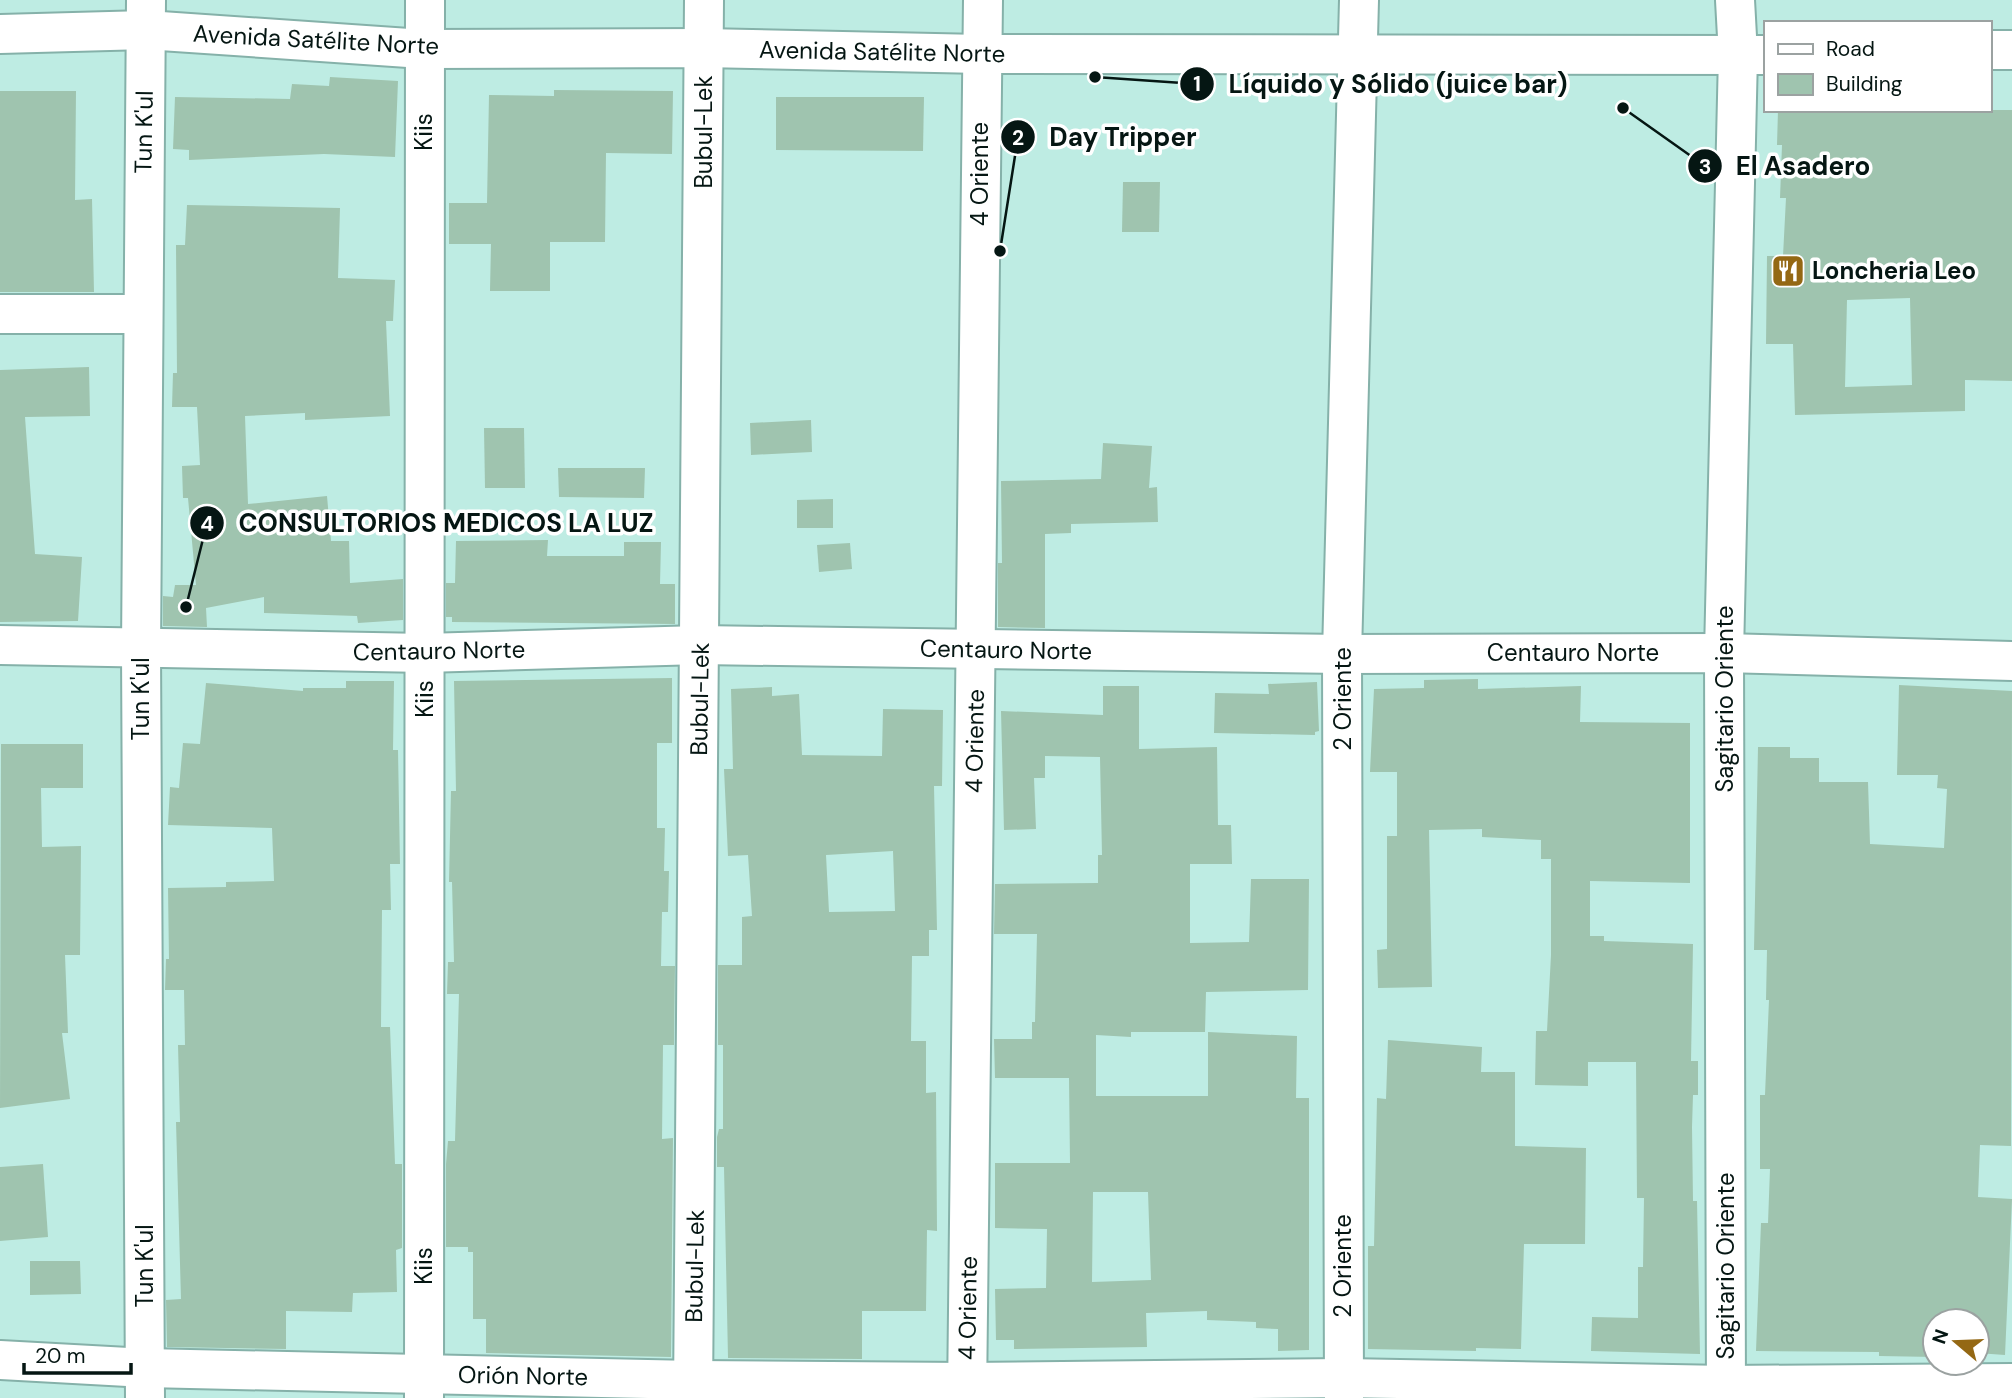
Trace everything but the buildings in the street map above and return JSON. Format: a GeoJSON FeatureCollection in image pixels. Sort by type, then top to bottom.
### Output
{"type":"FeatureCollection","features":[{"type":"Feature","properties":{"kind":"street","name":"Kiis"},"geometry":{"type":"LineString","coordinates":[[424,1386],[425,0]]}},
{"type":"Feature","properties":{"kind":"street","name":"Bubul-Lek"},"geometry":{"type":"LineString","coordinates":[[693,1389],[704,0]]}},
{"type":"Feature","properties":{"kind":"street","name":"4 Oriente"},"geometry":{"type":"LineString","coordinates":[[967,1390],[983,0]]}},
{"type":"Feature","properties":{"kind":"street","name":"2 Oriente"},"geometry":{"type":"LineString","coordinates":[[1344,1388],[1342,654],[1359,0]]}},
{"type":"Feature","properties":{"kind":"street","name":"Sagitario Oriente"},"geometry":{"type":"LineString","coordinates":[[1726,1392],[1724,653],[1751,55],[1735,0]]}},
{"type":"Feature","properties":{"kind":"street","name":"Avenida Satélite Norte"},"geometry":{"type":"LineString","coordinates":[[0,34],[146,15],[423,49],[703,48],[981,54],[1358,56],[1751,55]]}},
{"type":"Feature","properties":{"kind":"street","name":"Tun K'ul"},"geometry":{"type":"LineString","coordinates":[[146,15],[141,650],[146,1383]]}},
{"type":"Feature","properties":{"kind":"street"},"geometry":{"type":"LineString","coordinates":[[1991,50],[2012,50]]}},
{"type":"Feature","properties":{"kind":"street"},"geometry":{"type":"LineString","coordinates":[[0,314],[142,314]]}},
{"type":"Feature","properties":{"kind":"street","name":"Centauro Norte"},"geometry":{"type":"LineString","coordinates":[[0,645],[141,650],[425,653],[700,645],[1342,654],[1724,653],[2012,660]]}},
{"type":"Feature","properties":{"kind":"street","name":"Orión Norte"},"geometry":{"type":"LineString","coordinates":[[0,1360],[146,1383],[693,1389],[1344,1388],[1726,1392],[2012,1383]]}},
{"type":"Feature","properties":{"kind":"place","name":"Líquido y Sólido (juice bar)"},"geometry":{"type":"Point","coordinates":[1095,77]}},
{"type":"Feature","properties":{"kind":"place","name":"El Asadero"},"geometry":{"type":"Point","coordinates":[1623,108]}},
{"type":"Feature","properties":{"kind":"place","name":"Day Tripper"},"geometry":{"type":"Point","coordinates":[1000,251]}},
{"type":"Feature","properties":{"kind":"place","name":"Loncheria Leo"},"geometry":{"type":"Point","coordinates":[1788,271]}},
{"type":"Feature","properties":{"kind":"place","name":"CONSULTORIOS MEDICOS LA LUZ"},"geometry":{"type":"Point","coordinates":[186,607]}}]}
